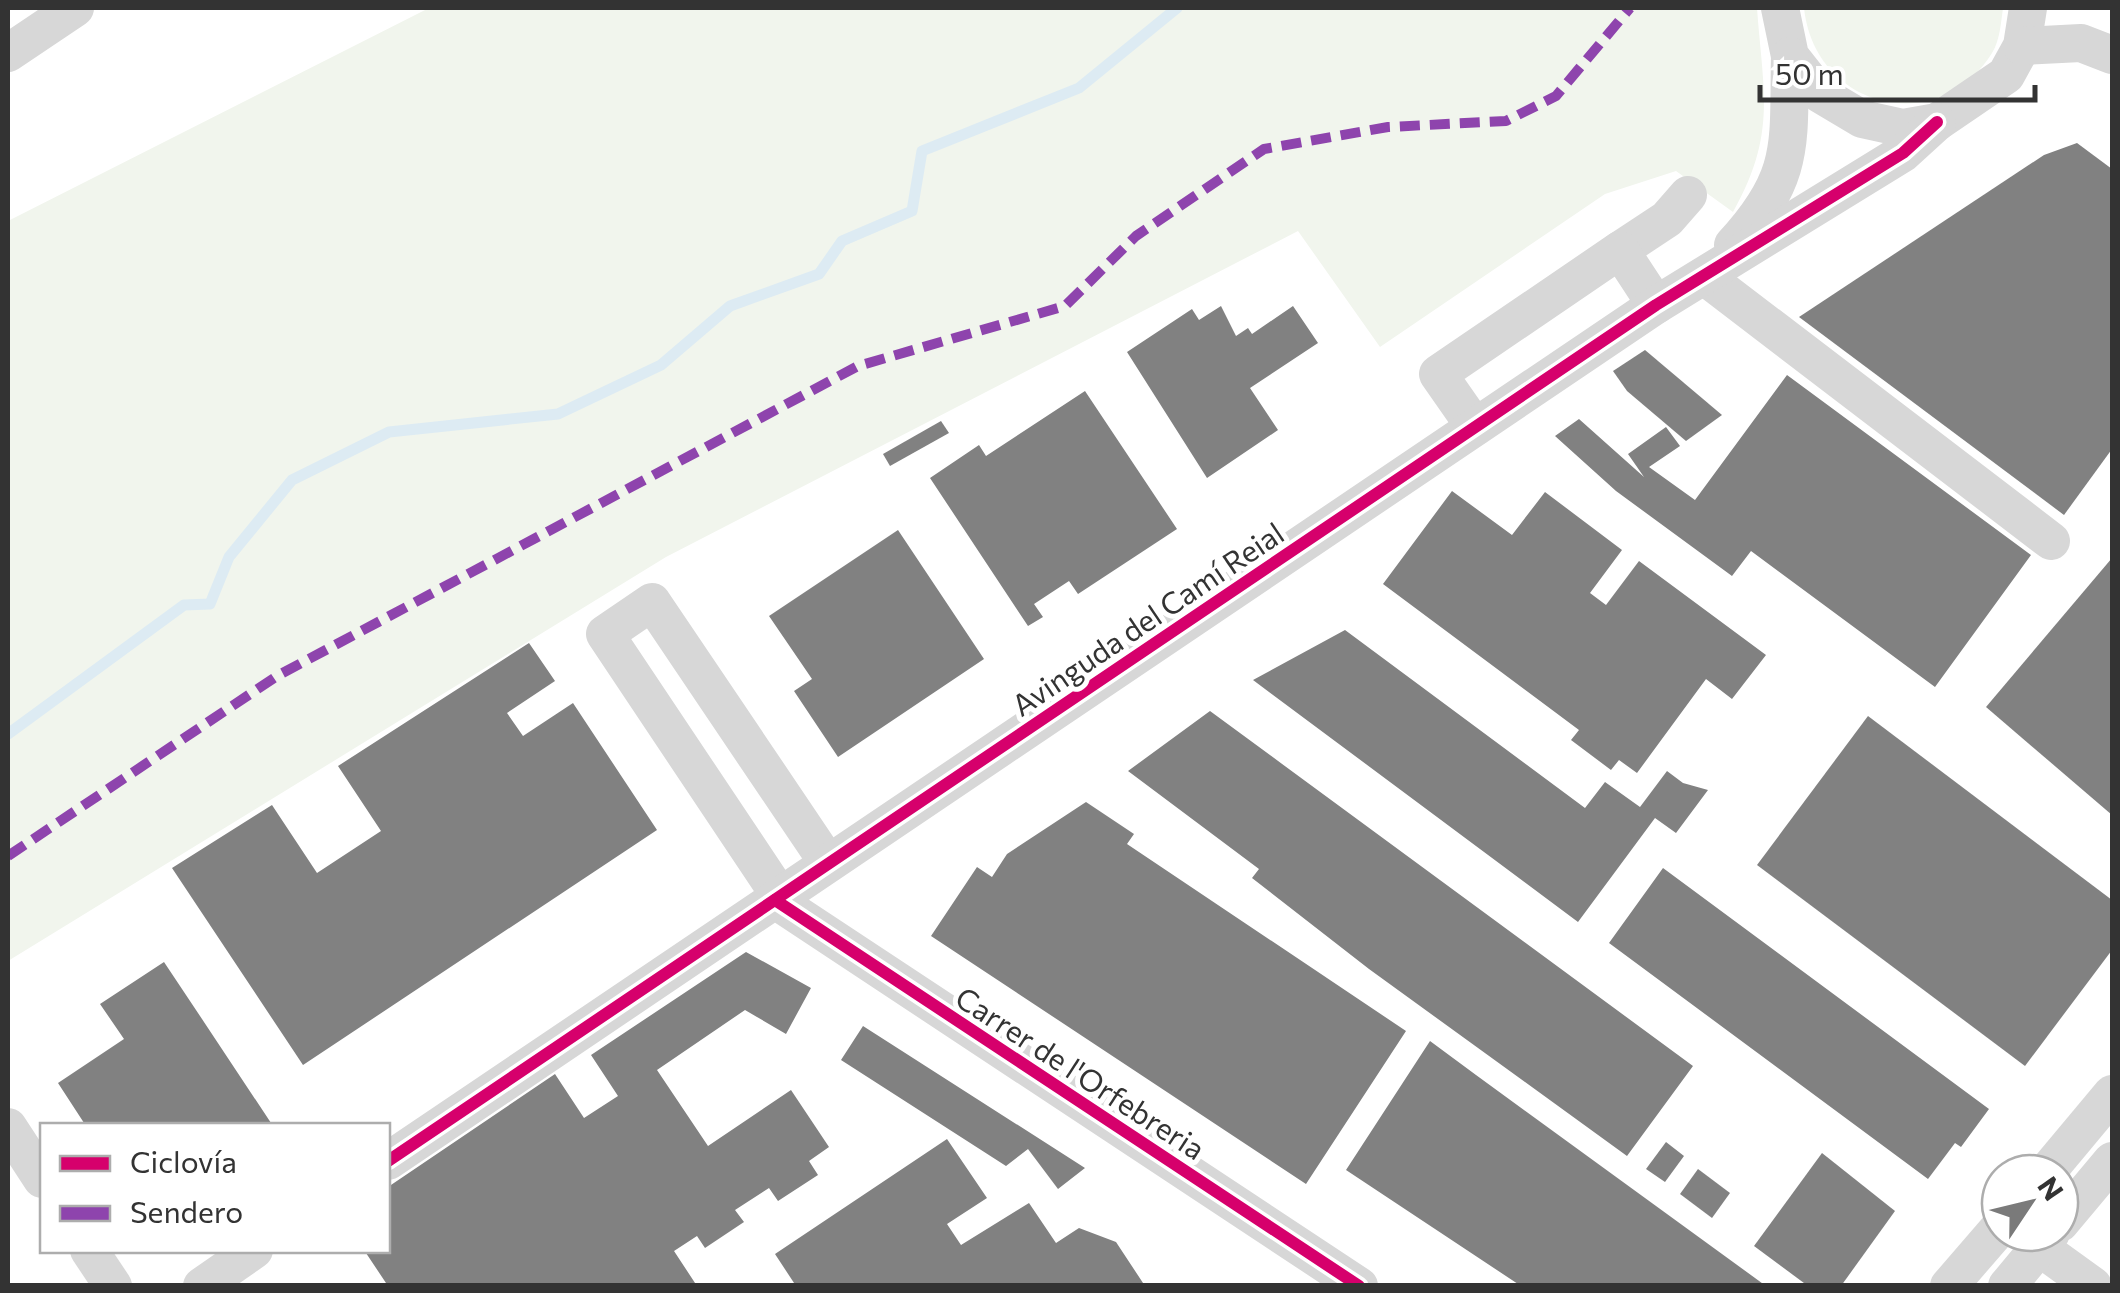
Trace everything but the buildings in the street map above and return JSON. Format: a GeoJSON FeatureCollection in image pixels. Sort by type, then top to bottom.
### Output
{"type":"FeatureCollection","features":[{"type":"Feature","properties":{"kind":"street"},"geometry":{"type":"LineString","coordinates":[[8,52],[75,8]]}},
{"type":"Feature","properties":{"kind":"street"},"geometry":{"type":"LineString","coordinates":[[1780,8],[1790,56],[1820,94],[1862,119],[1903,128],[1937,122]]}},
{"type":"Feature","properties":{"kind":"street"},"geometry":{"type":"LineString","coordinates":[[2028,8],[2022,46],[2081,43],[2112,54]]}},
{"type":"Feature","properties":{"kind":"street","name":"Avinguda del Camí Reial"},"geometry":{"type":"LineString","coordinates":[[390,1159],[1656,304],[1903,153],[1937,122],[2006,75],[2022,46]]}},
{"type":"Feature","properties":{"kind":"street","name":"Avinguda del Camí Reial"},"geometry":{"type":"LineString","coordinates":[[1704,276],[1759,217],[1777,190],[1788,155],[1790,56]]}},
{"type":"Feature","properties":{"kind":"street"},"geometry":{"type":"LineString","coordinates":[[1475,427],[1438,374],[1667,219],[1688,195]]}},
{"type":"Feature","properties":{"kind":"street"},"geometry":{"type":"LineString","coordinates":[[1620,250],[1656,304]]}},
{"type":"Feature","properties":{"kind":"street"},"geometry":{"type":"LineString","coordinates":[[1704,276],[2051,541]]}},
{"type":"Feature","properties":{"kind":"street"},"geometry":{"type":"LineString","coordinates":[[777,898],[605,634],[636,612],[652,602],[828,864]]}},
{"type":"Feature","properties":{"kind":"street","name":"Carrer de l'Orfebreria"},"geometry":{"type":"LineString","coordinates":[[777,898],[1359,1286]]}},
{"type":"Feature","properties":{"kind":"street"},"geometry":{"type":"LineString","coordinates":[[2063,1153],[2112,1094]]}},
{"type":"Feature","properties":{"kind":"street"},"geometry":{"type":"LineString","coordinates":[[8,1126],[40,1177]]}},
{"type":"Feature","properties":{"kind":"street"},"geometry":{"type":"LineString","coordinates":[[2080,1199],[2112,1161]]}},
{"type":"Feature","properties":{"kind":"street"},"geometry":{"type":"LineString","coordinates":[[1950,1286],[1980,1251]]}},
{"type":"Feature","properties":{"kind":"street"},"geometry":{"type":"LineString","coordinates":[[92,1253],[113,1286]]}},
{"type":"Feature","properties":{"kind":"street"},"geometry":{"type":"LineString","coordinates":[[202,1286],[250,1253]]}},
{"type":"Feature","properties":{"kind":"street"},"geometry":{"type":"LineString","coordinates":[[2007,1286],[2034,1253]]}},
{"type":"Feature","properties":{"kind":"street"},"geometry":{"type":"LineString","coordinates":[[2066,1253],[2093,1286]]}},
{"type":"Feature","properties":{"kind":"shaded area"},"geometry":{"type":"Polygon","coordinates":[[[429,8],[1757,8],[1764,112],[1756,159],[1733,212],[1676,171],[1605,194],[1380,347],[1298,231],[666,557],[8,961],[8,221],[429,8]]]}},
{"type":"Feature","properties":{"kind":"shaded area"},"geometry":{"type":"Polygon","coordinates":[[[1804,8],[2003,8],[1995,48],[1969,80],[1942,96],[1912,103],[1882,101],[1854,89],[1831,70],[1813,42],[1804,8]]]}},
{"type":"Feature","properties":{"kind":"waterway"},"geometry":{"type":"LineString","coordinates":[[8,734],[184,605],[210,604],[229,557],[292,480],[389,432],[558,414],[661,365],[730,306],[819,274],[842,241],[912,211],[922,151],[1079,88],[1177,8]]}},
{"type":"Feature","properties":{"kind":"marked path"},"geometry":{"type":"LineString","coordinates":[[8,856],[277,676],[858,366],[1065,306],[1136,236],[1264,149],[1388,127],[1506,121],[1556,96],[1630,8]]}},
{"type":"Feature","properties":{"kind":"cycle path"},"geometry":{"type":"LineString","coordinates":[[390,1160],[1656,305],[1903,153],[1937,122]]}},
{"type":"Feature","properties":{"kind":"cycle path"},"geometry":{"type":"LineString","coordinates":[[775,900],[1359,1286]]}}]}
